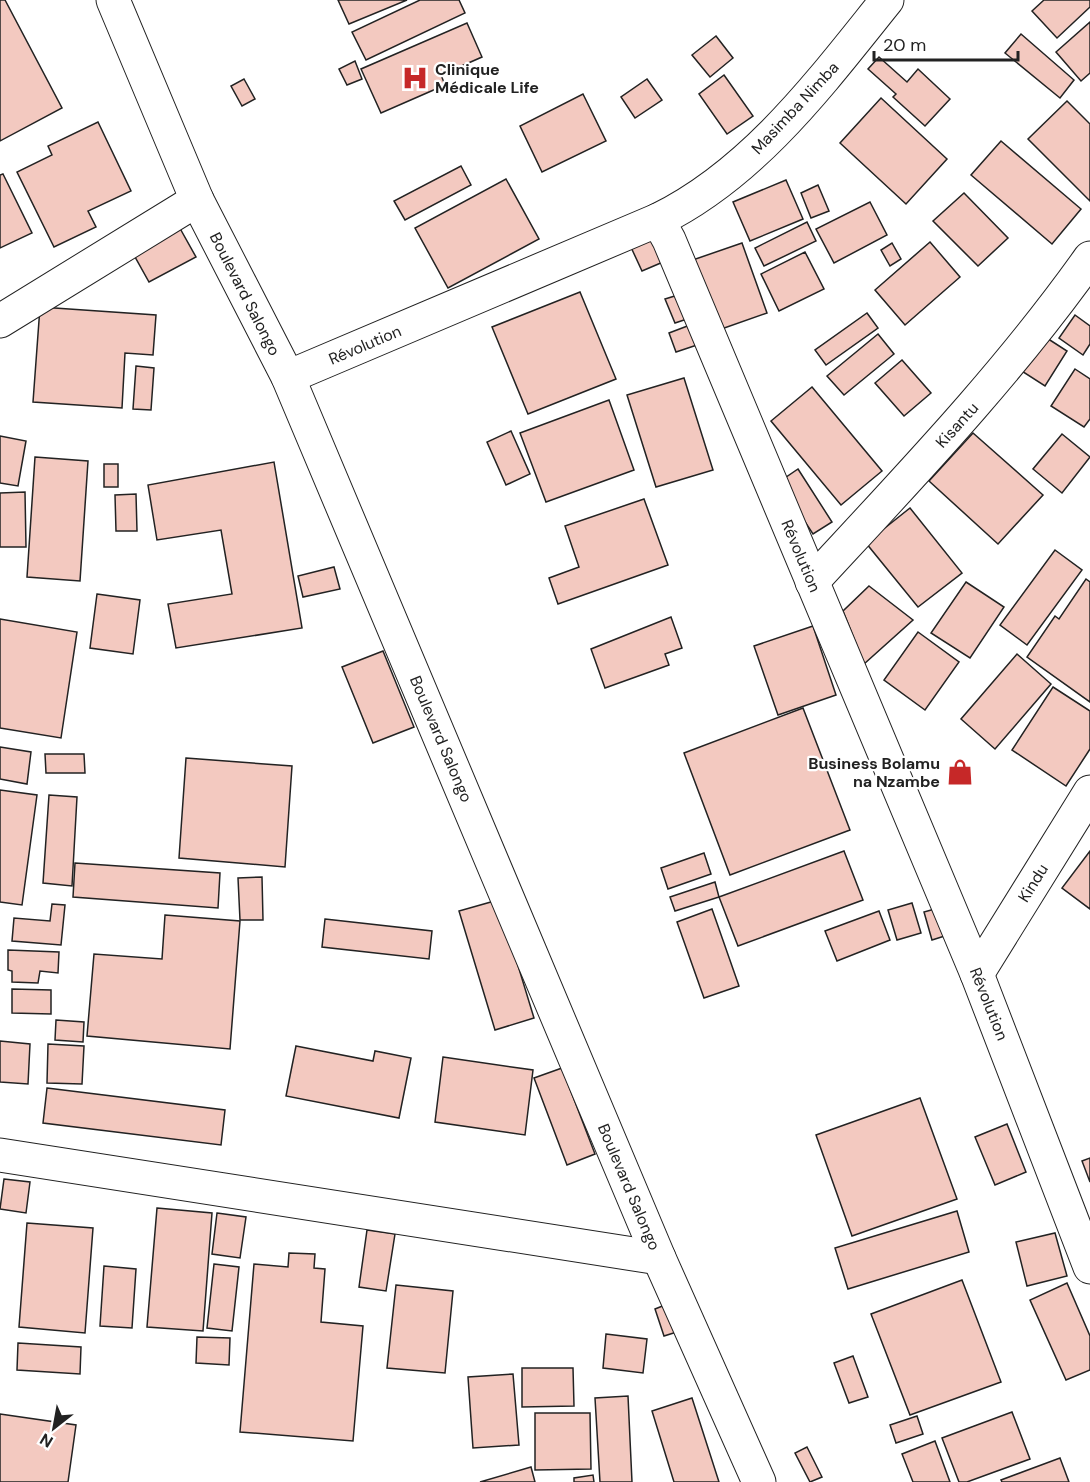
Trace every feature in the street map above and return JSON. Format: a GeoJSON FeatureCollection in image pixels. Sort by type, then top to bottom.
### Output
{"type":"FeatureCollection","features":[{"type":"Feature","properties":{"kind":"street","name":"Boulevard Salongo"},"geometry":{"type":"LineString","coordinates":[[113,0],[196,200],[288,377],[659,1258],[759,1482]]}},
{"type":"Feature","properties":{"kind":"street","name":"Masimba Nimba"},"geometry":{"type":"LineString","coordinates":[[658,220],[677,211],[756,152],[824,79],[887,0]]}},
{"type":"Feature","properties":{"kind":"street"},"geometry":{"type":"LineString","coordinates":[[0,321],[196,200]]}},
{"type":"Feature","properties":{"kind":"street","name":"Révolution"},"geometry":{"type":"LineString","coordinates":[[288,377],[658,220],[669,240],[977,974],[1090,1267]]}},
{"type":"Feature","properties":{"kind":"street","name":"Kisantu"},"geometry":{"type":"LineString","coordinates":[[812,582],[975,406],[1044,324],[1090,258]]}},
{"type":"Feature","properties":{"kind":"street","name":"Kindu"},"geometry":{"type":"LineString","coordinates":[[977,974],[1090,792]]}},
{"type":"Feature","properties":{"kind":"street"},"geometry":{"type":"LineString","coordinates":[[0,1155],[659,1258]]}},
{"type":"Feature","properties":{"kind":"building"},"geometry":{"type":"Polygon","coordinates":[[[0,0],[5,0],[62,108],[0,141],[0,0]]]}},
{"type":"Feature","properties":{"kind":"building"},"geometry":{"type":"Polygon","coordinates":[[[338,0],[407,0],[349,24],[338,0]]]}},
{"type":"Feature","properties":{"kind":"building"},"geometry":{"type":"Polygon","coordinates":[[[420,0],[459,0],[465,13],[366,60],[352,32],[420,0]]]}},
{"type":"Feature","properties":{"kind":"building"},"geometry":{"type":"Polygon","coordinates":[[[1044,0],[1090,0],[1090,7],[1057,38],[1032,11],[1044,0]]]}},
{"type":"Feature","properties":{"kind":"building"},"geometry":{"type":"Polygon","coordinates":[[[1090,22],[1090,73],[1081,81],[1056,52],[1090,22]]]}},
{"type":"Feature","properties":{"kind":"building"},"geometry":{"type":"Polygon","coordinates":[[[467,23],[482,57],[441,75],[445,85],[381,113],[361,69],[467,23]]]}},
{"type":"Feature","properties":{"kind":"building"},"geometry":{"type":"Polygon","coordinates":[[[1021,34],[1074,80],[1060,98],[1005,53],[1021,34]]]}},
{"type":"Feature","properties":{"kind":"building"},"geometry":{"type":"Polygon","coordinates":[[[716,36],[733,58],[710,77],[692,55],[716,36]]]}},
{"type":"Feature","properties":{"kind":"building"},"geometry":{"type":"Polygon","coordinates":[[[879,57],[907,82],[918,69],[950,99],[925,126],[893,97],[896,94],[868,69],[879,57]]]}},
{"type":"Feature","properties":{"kind":"building"},"geometry":{"type":"Polygon","coordinates":[[[355,61],[362,79],[347,85],[339,69],[355,61]]]}},
{"type":"Feature","properties":{"kind":"building"},"geometry":{"type":"Polygon","coordinates":[[[724,75],[753,116],[727,134],[699,94],[724,75]]]}},
{"type":"Feature","properties":{"kind":"building"},"geometry":{"type":"Polygon","coordinates":[[[244,79],[255,99],[242,106],[231,86],[244,79]]]}},
{"type":"Feature","properties":{"kind":"building"},"geometry":{"type":"Polygon","coordinates":[[[647,79],[662,100],[635,118],[621,97],[647,79]]]}},
{"type":"Feature","properties":{"kind":"building"},"geometry":{"type":"Polygon","coordinates":[[[583,94],[606,141],[542,172],[520,126],[583,94]]]}},
{"type":"Feature","properties":{"kind":"building"},"geometry":{"type":"Polygon","coordinates":[[[881,98],[947,159],[906,204],[840,143],[881,98]]]}},
{"type":"Feature","properties":{"kind":"building"},"geometry":{"type":"Polygon","coordinates":[[[1067,101],[1090,124],[1090,201],[1028,139],[1067,101]]]}},
{"type":"Feature","properties":{"kind":"building"},"geometry":{"type":"Polygon","coordinates":[[[98,122],[131,191],[88,211],[96,227],[54,247],[17,172],[52,155],[48,146],[98,122]]]}},
{"type":"Feature","properties":{"kind":"building"},"geometry":{"type":"Polygon","coordinates":[[[1001,141],[1081,209],[1052,244],[971,175],[1001,141]]]}},
{"type":"Feature","properties":{"kind":"building"},"geometry":{"type":"Polygon","coordinates":[[[461,166],[471,185],[405,220],[394,201],[461,166]]]}},
{"type":"Feature","properties":{"kind":"building"},"geometry":{"type":"Polygon","coordinates":[[[3,174],[32,233],[0,248],[0,175],[3,174]]]}},
{"type":"Feature","properties":{"kind":"building"},"geometry":{"type":"Polygon","coordinates":[[[506,179],[539,239],[448,288],[415,228],[506,179]]]}},
{"type":"Feature","properties":{"kind":"building"},"geometry":{"type":"Polygon","coordinates":[[[786,180],[803,219],[750,241],[733,202],[786,180]]]}},
{"type":"Feature","properties":{"kind":"building"},"geometry":{"type":"Polygon","coordinates":[[[818,185],[829,211],[811,218],[801,193],[818,185]]]}},
{"type":"Feature","properties":{"kind":"building"},"geometry":{"type":"Polygon","coordinates":[[[964,193],[1008,238],[978,266],[933,221],[964,193]]]}},
{"type":"Feature","properties":{"kind":"building"},"geometry":{"type":"Polygon","coordinates":[[[870,202],[887,235],[834,263],[816,229],[870,202]]]}},
{"type":"Feature","properties":{"kind":"building"},"geometry":{"type":"Polygon","coordinates":[[[807,222],[816,241],[764,266],[755,248],[807,222]]]}},
{"type":"Feature","properties":{"kind":"building"},"geometry":{"type":"Polygon","coordinates":[[[177,223],[196,257],[149,282],[130,248],[177,223]]]}},
{"type":"Feature","properties":{"kind":"building"},"geometry":{"type":"Polygon","coordinates":[[[651,234],[663,262],[642,271],[629,243],[651,234]]]}},
{"type":"Feature","properties":{"kind":"building"},"geometry":{"type":"Polygon","coordinates":[[[930,242],[960,277],[905,325],[875,290],[930,242]]]}},
{"type":"Feature","properties":{"kind":"building"},"geometry":{"type":"Polygon","coordinates":[[[742,243],[767,313],[710,333],[684,263],[742,243]]]}},
{"type":"Feature","properties":{"kind":"building"},"geometry":{"type":"Polygon","coordinates":[[[892,243],[901,259],[890,266],[881,250],[892,243]]]}},
{"type":"Feature","properties":{"kind":"building"},"geometry":{"type":"Polygon","coordinates":[[[805,252],[824,289],[779,311],[761,274],[805,252]]]}},
{"type":"Feature","properties":{"kind":"building"},"geometry":{"type":"Polygon","coordinates":[[[580,292],[616,379],[528,414],[492,327],[580,292]]]}},
{"type":"Feature","properties":{"kind":"building"},"geometry":{"type":"Polygon","coordinates":[[[678,295],[687,319],[675,323],[665,299],[678,295]]]}},
{"type":"Feature","properties":{"kind":"building"},"geometry":{"type":"Polygon","coordinates":[[[40,307],[156,315],[153,355],[125,353],[122,408],[33,402],[40,307]]]}},
{"type":"Feature","properties":{"kind":"building"},"geometry":{"type":"Polygon","coordinates":[[[867,313],[878,328],[826,365],[815,350],[867,313]]]}},
{"type":"Feature","properties":{"kind":"building"},"geometry":{"type":"Polygon","coordinates":[[[1075,315],[1090,326],[1090,344],[1083,355],[1059,338],[1075,315]]]}},
{"type":"Feature","properties":{"kind":"building"},"geometry":{"type":"Polygon","coordinates":[[[690,325],[697,345],[676,352],[669,333],[690,325]]]}},
{"type":"Feature","properties":{"kind":"building"},"geometry":{"type":"Polygon","coordinates":[[[1039,333],[1067,351],[1045,386],[1017,368],[1039,333]]]}},
{"type":"Feature","properties":{"kind":"building"},"geometry":{"type":"Polygon","coordinates":[[[878,334],[894,354],[844,395],[827,376],[878,334]]]}},
{"type":"Feature","properties":{"kind":"building"},"geometry":{"type":"Polygon","coordinates":[[[902,360],[931,393],[904,416],[875,383],[902,360]]]}},
{"type":"Feature","properties":{"kind":"building"},"geometry":{"type":"Polygon","coordinates":[[[136,366],[154,368],[151,410],[133,409],[136,366]]]}},
{"type":"Feature","properties":{"kind":"building"},"geometry":{"type":"Polygon","coordinates":[[[1075,369],[1090,379],[1090,419],[1084,427],[1051,406],[1075,369]]]}},
{"type":"Feature","properties":{"kind":"building"},"geometry":{"type":"Polygon","coordinates":[[[684,378],[713,470],[656,487],[627,395],[684,378]]]}},
{"type":"Feature","properties":{"kind":"building"},"geometry":{"type":"Polygon","coordinates":[[[812,387],[882,471],[841,505],[771,421],[812,387]]]}},
{"type":"Feature","properties":{"kind":"building"},"geometry":{"type":"Polygon","coordinates":[[[609,400],[634,470],[546,502],[520,433],[609,400]]]}},
{"type":"Feature","properties":{"kind":"building"},"geometry":{"type":"Polygon","coordinates":[[[511,431],[530,474],[506,485],[487,442],[511,431]]]}},
{"type":"Feature","properties":{"kind":"building"},"geometry":{"type":"Polygon","coordinates":[[[973,433],[1043,495],[998,544],[929,481],[973,433]]]}},
{"type":"Feature","properties":{"kind":"building"},"geometry":{"type":"Polygon","coordinates":[[[1062,434],[1090,457],[1062,493],[1033,469],[1062,434]]]}},
{"type":"Feature","properties":{"kind":"building"},"geometry":{"type":"Polygon","coordinates":[[[0,436],[26,441],[18,486],[0,483],[0,436]]]}},
{"type":"Feature","properties":{"kind":"building"},"geometry":{"type":"Polygon","coordinates":[[[35,457],[88,461],[80,581],[27,577],[35,457]]]}},
{"type":"Feature","properties":{"kind":"building"},"geometry":{"type":"Polygon","coordinates":[[[274,462],[302,628],[176,648],[168,604],[232,594],[221,530],[157,540],[148,485],[274,462]]]}},
{"type":"Feature","properties":{"kind":"building"},"geometry":{"type":"Polygon","coordinates":[[[104,464],[118,464],[118,487],[104,487],[104,464]]]}},
{"type":"Feature","properties":{"kind":"building"},"geometry":{"type":"Polygon","coordinates":[[[798,469],[832,522],[813,534],[779,482],[798,469]]]}},
{"type":"Feature","properties":{"kind":"building"},"geometry":{"type":"Polygon","coordinates":[[[25,492],[26,547],[0,547],[0,493],[25,492]]]}},
{"type":"Feature","properties":{"kind":"building"},"geometry":{"type":"Polygon","coordinates":[[[136,494],[137,531],[116,531],[115,495],[136,494]]]}},
{"type":"Feature","properties":{"kind":"building"},"geometry":{"type":"Polygon","coordinates":[[[644,499],[668,565],[558,604],[549,578],[579,567],[565,526],[644,499]]]}},
{"type":"Feature","properties":{"kind":"building"},"geometry":{"type":"Polygon","coordinates":[[[910,508],[962,573],[918,607],[866,543],[910,508]]]}},
{"type":"Feature","properties":{"kind":"building"},"geometry":{"type":"Polygon","coordinates":[[[1055,550],[1082,570],[1027,645],[1000,625],[1055,550]]]}},
{"type":"Feature","properties":{"kind":"building"},"geometry":{"type":"Polygon","coordinates":[[[334,567],[340,589],[303,597],[298,576],[334,567]]]}},
{"type":"Feature","properties":{"kind":"building"},"geometry":{"type":"Polygon","coordinates":[[[1086,579],[1090,582],[1090,702],[1027,657],[1055,616],[1059,619],[1086,579]]]}},
{"type":"Feature","properties":{"kind":"building"},"geometry":{"type":"Polygon","coordinates":[[[966,582],[1004,607],[970,658],[931,633],[966,582]]]}},
{"type":"Feature","properties":{"kind":"building"},"geometry":{"type":"Polygon","coordinates":[[[869,586],[913,620],[864,664],[843,611],[869,586]]]}},
{"type":"Feature","properties":{"kind":"building"},"geometry":{"type":"Polygon","coordinates":[[[97,594],[140,600],[133,654],[90,648],[97,594]]]}},
{"type":"Feature","properties":{"kind":"building"},"geometry":{"type":"Polygon","coordinates":[[[671,617],[682,648],[665,654],[669,665],[605,688],[591,649],[671,617]]]}},
{"type":"Feature","properties":{"kind":"building"},"geometry":{"type":"Polygon","coordinates":[[[0,619],[77,632],[61,738],[0,728],[0,619]]]}},
{"type":"Feature","properties":{"kind":"building"},"geometry":{"type":"Polygon","coordinates":[[[813,626],[836,695],[778,715],[754,646],[813,626]]]}},
{"type":"Feature","properties":{"kind":"building"},"geometry":{"type":"Polygon","coordinates":[[[918,632],[959,662],[925,710],[884,680],[918,632]]]}},
{"type":"Feature","properties":{"kind":"building"},"geometry":{"type":"Polygon","coordinates":[[[383,651],[414,727],[373,743],[342,667],[383,651]]]}},
{"type":"Feature","properties":{"kind":"building"},"geometry":{"type":"Polygon","coordinates":[[[1017,654],[1051,684],[995,749],[961,719],[1017,654]]]}},
{"type":"Feature","properties":{"kind":"building"},"geometry":{"type":"Polygon","coordinates":[[[1053,687],[1090,711],[1090,749],[1066,786],[1012,750],[1053,687]]]}},
{"type":"Feature","properties":{"kind":"building"},"geometry":{"type":"Polygon","coordinates":[[[803,708],[850,830],[730,875],[684,753],[803,708]]]}},
{"type":"Feature","properties":{"kind":"building"},"geometry":{"type":"Polygon","coordinates":[[[0,747],[31,752],[27,784],[0,779],[0,747]]]}},
{"type":"Feature","properties":{"kind":"building"},"geometry":{"type":"Polygon","coordinates":[[[45,754],[84,754],[85,773],[46,773],[45,754]]]}},
{"type":"Feature","properties":{"kind":"building"},"geometry":{"type":"Polygon","coordinates":[[[186,758],[292,766],[285,867],[179,858],[186,758]]]}},
{"type":"Feature","properties":{"kind":"building"},"geometry":{"type":"Polygon","coordinates":[[[0,790],[37,795],[22,905],[0,902],[0,790]]]}},
{"type":"Feature","properties":{"kind":"building"},"geometry":{"type":"Polygon","coordinates":[[[49,795],[77,797],[72,886],[43,883],[49,795]]]}},
{"type":"Feature","properties":{"kind":"building"},"geometry":{"type":"Polygon","coordinates":[[[844,851],[863,900],[738,946],[719,897],[844,851]]]}},
{"type":"Feature","properties":{"kind":"building"},"geometry":{"type":"Polygon","coordinates":[[[1090,851],[1090,909],[1062,888],[1090,851]]]}},
{"type":"Feature","properties":{"kind":"building"},"geometry":{"type":"Polygon","coordinates":[[[704,853],[711,874],[668,889],[661,868],[704,853]]]}},
{"type":"Feature","properties":{"kind":"building"},"geometry":{"type":"Polygon","coordinates":[[[75,863],[220,873],[218,908],[73,897],[75,863]]]}},
{"type":"Feature","properties":{"kind":"building"},"geometry":{"type":"Polygon","coordinates":[[[262,877],[263,920],[240,920],[238,878],[262,877]]]}},
{"type":"Feature","properties":{"kind":"building"},"geometry":{"type":"Polygon","coordinates":[[[715,882],[719,897],[675,911],[670,897],[715,882]]]}},
{"type":"Feature","properties":{"kind":"building"},"geometry":{"type":"Polygon","coordinates":[[[498,900],[534,1018],[495,1030],[459,911],[498,900]]]}},
{"type":"Feature","properties":{"kind":"building"},"geometry":{"type":"Polygon","coordinates":[[[912,903],[921,933],[897,940],[888,910],[912,903]]]}},
{"type":"Feature","properties":{"kind":"building"},"geometry":{"type":"Polygon","coordinates":[[[52,904],[65,905],[61,945],[12,941],[14,918],[50,921],[52,904]]]}},
{"type":"Feature","properties":{"kind":"building"},"geometry":{"type":"Polygon","coordinates":[[[942,907],[951,934],[932,940],[924,912],[942,907]]]}},
{"type":"Feature","properties":{"kind":"building"},"geometry":{"type":"Polygon","coordinates":[[[712,909],[739,986],[704,998],[677,922],[712,909]]]}},
{"type":"Feature","properties":{"kind":"building"},"geometry":{"type":"Polygon","coordinates":[[[879,911],[890,940],[837,961],[825,931],[879,911]]]}},
{"type":"Feature","properties":{"kind":"building"},"geometry":{"type":"Polygon","coordinates":[[[165,915],[240,921],[230,1049],[87,1036],[94,954],[162,959],[165,915]]]}},
{"type":"Feature","properties":{"kind":"building"},"geometry":{"type":"Polygon","coordinates":[[[325,919],[432,931],[429,959],[322,947],[325,919]]]}},
{"type":"Feature","properties":{"kind":"building"},"geometry":{"type":"Polygon","coordinates":[[[8,950],[59,952],[58,973],[40,971],[38,983],[12,982],[12,971],[8,970],[8,950]]]}},
{"type":"Feature","properties":{"kind":"building"},"geometry":{"type":"Polygon","coordinates":[[[12,989],[51,990],[51,1014],[12,1013],[12,989]]]}},
{"type":"Feature","properties":{"kind":"building"},"geometry":{"type":"Polygon","coordinates":[[[56,1020],[84,1022],[83,1042],[55,1040],[56,1020]]]}},
{"type":"Feature","properties":{"kind":"building"},"geometry":{"type":"Polygon","coordinates":[[[0,1041],[30,1044],[28,1084],[0,1082],[0,1041]]]}},
{"type":"Feature","properties":{"kind":"building"},"geometry":{"type":"Polygon","coordinates":[[[48,1044],[84,1046],[82,1084],[47,1083],[48,1044]]]}},
{"type":"Feature","properties":{"kind":"building"},"geometry":{"type":"Polygon","coordinates":[[[296,1046],[373,1061],[375,1051],[411,1058],[399,1118],[286,1096],[296,1046]]]}},
{"type":"Feature","properties":{"kind":"building"},"geometry":{"type":"Polygon","coordinates":[[[443,1057],[533,1070],[525,1135],[435,1122],[443,1057]]]}},
{"type":"Feature","properties":{"kind":"building"},"geometry":{"type":"Polygon","coordinates":[[[562,1068],[595,1154],[567,1165],[534,1078],[562,1068]]]}},
{"type":"Feature","properties":{"kind":"building"},"geometry":{"type":"Polygon","coordinates":[[[47,1088],[225,1110],[221,1145],[43,1123],[47,1088]]]}},
{"type":"Feature","properties":{"kind":"building"},"geometry":{"type":"Polygon","coordinates":[[[920,1098],[957,1199],[852,1236],[816,1135],[920,1098]]]}},
{"type":"Feature","properties":{"kind":"building"},"geometry":{"type":"Polygon","coordinates":[[[1007,1124],[1026,1172],[995,1185],[975,1137],[1007,1124]]]}},
{"type":"Feature","properties":{"kind":"building"},"geometry":{"type":"Polygon","coordinates":[[[1090,1158],[1090,1182],[1082,1161],[1090,1158]]]}},
{"type":"Feature","properties":{"kind":"building"},"geometry":{"type":"Polygon","coordinates":[[[4,1179],[30,1182],[26,1213],[0,1209],[4,1179]]]}},
{"type":"Feature","properties":{"kind":"building"},"geometry":{"type":"Polygon","coordinates":[[[157,1208],[212,1213],[203,1331],[147,1327],[157,1208]]]}},
{"type":"Feature","properties":{"kind":"building"},"geometry":{"type":"Polygon","coordinates":[[[957,1211],[969,1252],[848,1289],[835,1248],[957,1211]]]}},
{"type":"Feature","properties":{"kind":"building"},"geometry":{"type":"Polygon","coordinates":[[[217,1213],[246,1217],[240,1258],[212,1254],[217,1213]]]}},
{"type":"Feature","properties":{"kind":"building"},"geometry":{"type":"Polygon","coordinates":[[[27,1223],[93,1228],[85,1333],[19,1327],[27,1223]]]}},
{"type":"Feature","properties":{"kind":"building"},"geometry":{"type":"Polygon","coordinates":[[[367,1230],[395,1234],[386,1291],[359,1287],[367,1230]]]}},
{"type":"Feature","properties":{"kind":"building"},"geometry":{"type":"Polygon","coordinates":[[[1055,1233],[1067,1276],[1027,1286],[1016,1242],[1055,1233]]]}},
{"type":"Feature","properties":{"kind":"building"},"geometry":{"type":"Polygon","coordinates":[[[289,1253],[315,1254],[314,1268],[325,1269],[321,1322],[363,1326],[353,1441],[240,1432],[254,1264],[288,1267],[289,1253]]]}},
{"type":"Feature","properties":{"kind":"building"},"geometry":{"type":"Polygon","coordinates":[[[214,1264],[239,1267],[232,1331],[207,1328],[214,1264]]]}},
{"type":"Feature","properties":{"kind":"building"},"geometry":{"type":"Polygon","coordinates":[[[104,1266],[136,1269],[132,1328],[100,1326],[104,1266]]]}},
{"type":"Feature","properties":{"kind":"building"},"geometry":{"type":"Polygon","coordinates":[[[962,1280],[1001,1382],[910,1415],[871,1314],[962,1280]]]}},
{"type":"Feature","properties":{"kind":"building"},"geometry":{"type":"Polygon","coordinates":[[[1067,1283],[1090,1336],[1090,1370],[1066,1380],[1030,1300],[1067,1283]]]}},
{"type":"Feature","properties":{"kind":"building"},"geometry":{"type":"Polygon","coordinates":[[[396,1285],[453,1291],[445,1373],[387,1368],[396,1285]]]}},
{"type":"Feature","properties":{"kind":"building"},"geometry":{"type":"Polygon","coordinates":[[[670,1303],[680,1331],[664,1336],[655,1309],[670,1303]]]}},
{"type":"Feature","properties":{"kind":"building"},"geometry":{"type":"Polygon","coordinates":[[[606,1334],[647,1339],[643,1373],[603,1368],[606,1334]]]}},
{"type":"Feature","properties":{"kind":"building"},"geometry":{"type":"Polygon","coordinates":[[[197,1337],[230,1338],[229,1365],[196,1363],[197,1337]]]}},
{"type":"Feature","properties":{"kind":"building"},"geometry":{"type":"Polygon","coordinates":[[[18,1343],[81,1347],[80,1374],[17,1370],[18,1343]]]}},
{"type":"Feature","properties":{"kind":"building"},"geometry":{"type":"Polygon","coordinates":[[[853,1356],[868,1397],[849,1403],[834,1363],[853,1356]]]}},
{"type":"Feature","properties":{"kind":"building"},"geometry":{"type":"Polygon","coordinates":[[[522,1368],[573,1368],[574,1406],[522,1407],[522,1368]]]}},
{"type":"Feature","properties":{"kind":"building"},"geometry":{"type":"Polygon","coordinates":[[[513,1374],[519,1445],[473,1448],[468,1377],[513,1374]]]}},
{"type":"Feature","properties":{"kind":"building"},"geometry":{"type":"Polygon","coordinates":[[[628,1396],[632,1482],[600,1482],[595,1398],[628,1396]]]}},
{"type":"Feature","properties":{"kind":"building"},"geometry":{"type":"Polygon","coordinates":[[[692,1398],[719,1482],[674,1482],[652,1411],[692,1398]]]}},
{"type":"Feature","properties":{"kind":"building"},"geometry":{"type":"Polygon","coordinates":[[[1012,1412],[1030,1459],[967,1482],[959,1482],[942,1438],[1012,1412]]]}},
{"type":"Feature","properties":{"kind":"building"},"geometry":{"type":"Polygon","coordinates":[[[535,1413],[590,1413],[591,1469],[535,1470],[535,1413]]]}},
{"type":"Feature","properties":{"kind":"building"},"geometry":{"type":"Polygon","coordinates":[[[0,1414],[76,1425],[68,1482],[0,1482],[0,1414]]]}},
{"type":"Feature","properties":{"kind":"building"},"geometry":{"type":"Polygon","coordinates":[[[917,1416],[923,1434],[896,1443],[890,1425],[917,1416]]]}},
{"type":"Feature","properties":{"kind":"building"},"geometry":{"type":"Polygon","coordinates":[[[935,1441],[950,1482],[913,1482],[902,1454],[935,1441]]]}},
{"type":"Feature","properties":{"kind":"building"},"geometry":{"type":"Polygon","coordinates":[[[807,1447],[822,1477],[810,1482],[795,1453],[807,1447]]]}},
{"type":"Feature","properties":{"kind":"building"},"geometry":{"type":"Polygon","coordinates":[[[1060,1458],[1069,1482],[1002,1482],[1001,1480],[1060,1458]]]}},
{"type":"Feature","properties":{"kind":"building"},"geometry":{"type":"Polygon","coordinates":[[[531,1467],[535,1482],[480,1482],[531,1467]]]}},
{"type":"Feature","properties":{"kind":"building"},"geometry":{"type":"Polygon","coordinates":[[[593,1475],[594,1482],[574,1482],[574,1478],[593,1475]]]}},
{"type":"Feature","properties":{"kind":"place","name":"Clinique Médicale Life"},"geometry":{"type":"Point","coordinates":[415,78]}},
{"type":"Feature","properties":{"kind":"place","name":"Business Bolamu na Nzambe"},"geometry":{"type":"Point","coordinates":[960,772]}}]}
